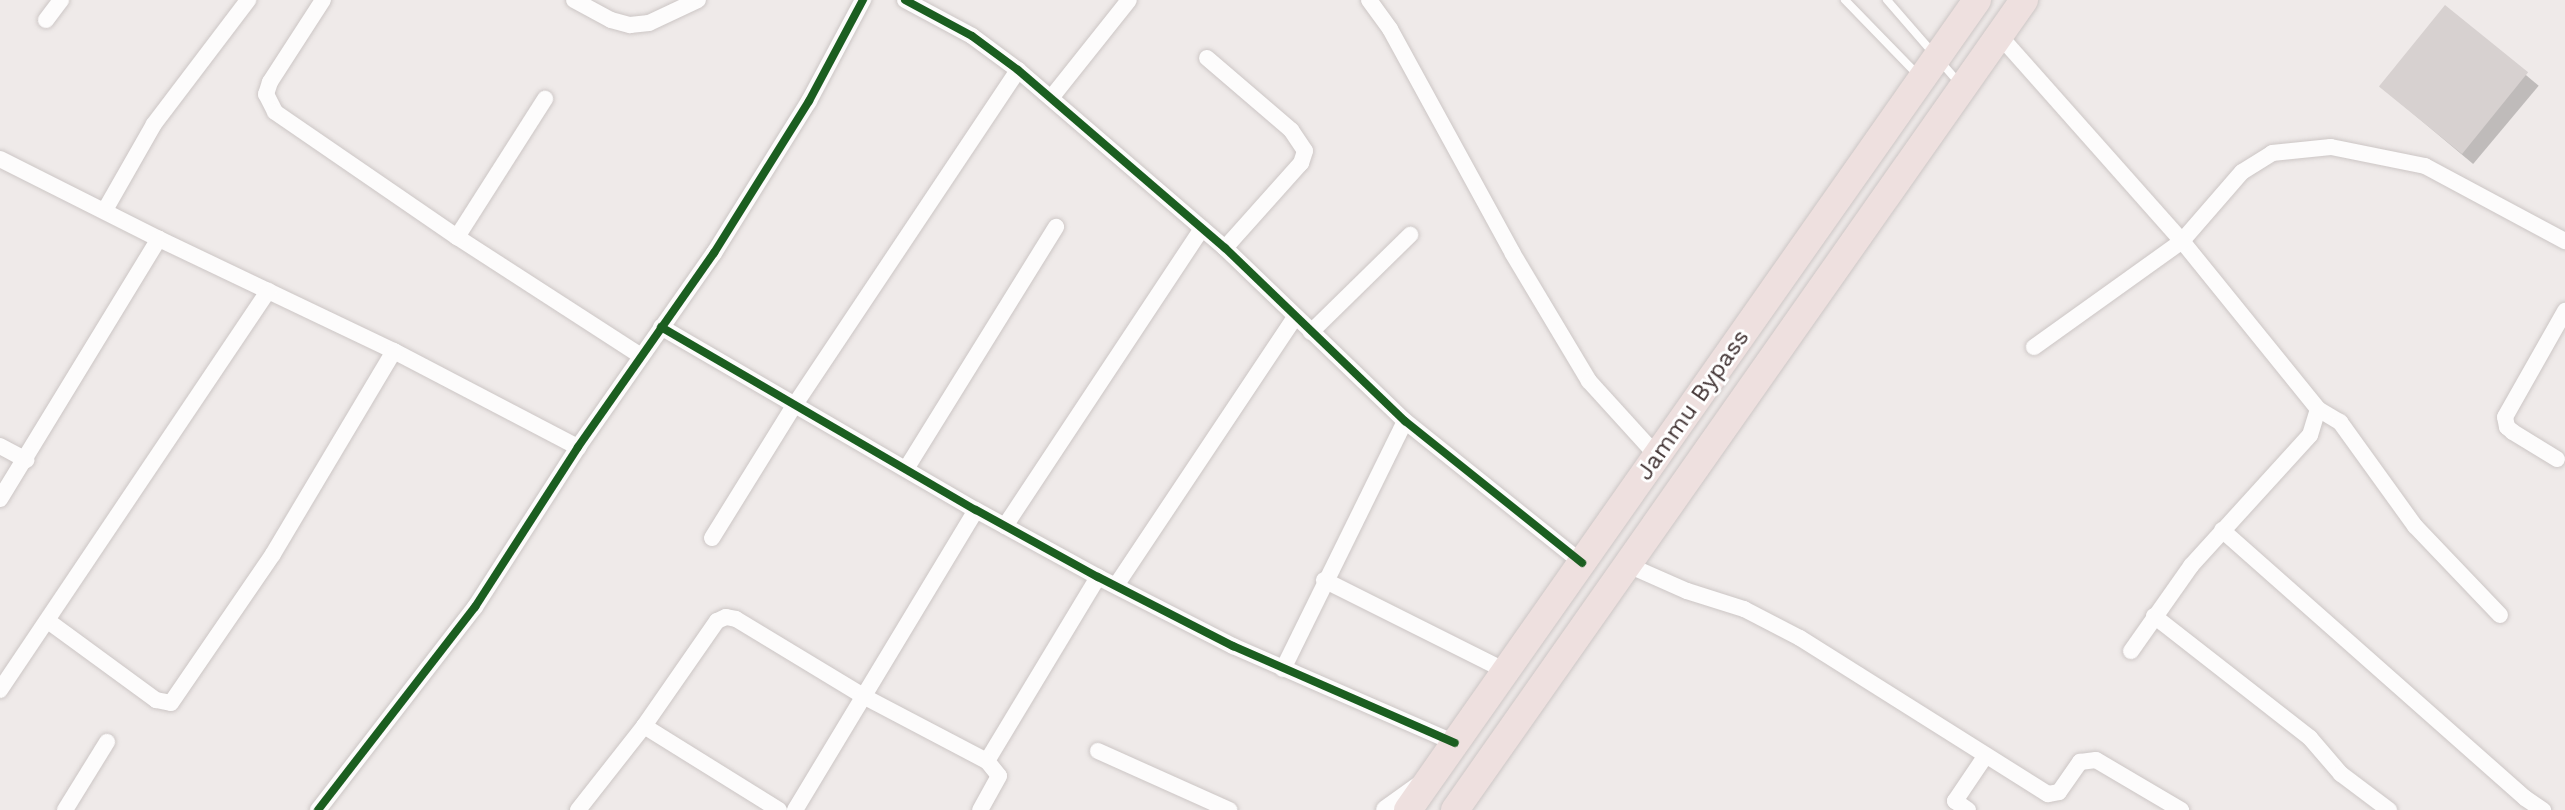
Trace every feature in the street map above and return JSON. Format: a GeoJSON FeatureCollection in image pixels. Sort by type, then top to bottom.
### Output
{"type":"FeatureCollection","features":[{"type":"Feature","properties":{"kind":"highway","name":"Jammu Bypass"},"geometry":{"type":"LineString","coordinates":[[1455,810],[1628,565],[1940,86],[1977,0]]}},
{"type":"Feature","properties":{"kind":"highway","name":"Jammu Bypass"},"geometry":{"type":"LineString","coordinates":[[1408,810],[1657,456],[1940,86],[1999,35],[2024,0]]}},
{"type":"Feature","properties":{"kind":"street"},"geometry":{"type":"LineString","coordinates":[[46,20],[61,0]]}},
{"type":"Feature","properties":{"kind":"street"},"geometry":{"type":"LineString","coordinates":[[105,210],[154,124],[248,0]]}},
{"type":"Feature","properties":{"kind":"street"},"geometry":{"type":"LineString","coordinates":[[323,0],[270,82],[268,103],[275,112],[457,237],[641,356]]}},
{"type":"Feature","properties":{"kind":"street"},"geometry":{"type":"LineString","coordinates":[[574,0],[594,5],[630,25],[649,23],[698,0]]}},
{"type":"Feature","properties":{"kind":"street"},"geometry":{"type":"LineString","coordinates":[[318,810],[475,607],[578,447],[762,179],[863,0]]}},
{"type":"Feature","properties":{"kind":"street"},"geometry":{"type":"LineString","coordinates":[[1051,98],[1129,0]]}},
{"type":"Feature","properties":{"kind":"street"},"geometry":{"type":"LineString","coordinates":[[1369,0],[1390,29],[1505,241],[1580,369],[1657,456]]}},
{"type":"Feature","properties":{"kind":"street"},"geometry":{"type":"LineString","coordinates":[[908,1],[972,36],[1018,70],[1225,248],[1405,421],[1582,563]]}},
{"type":"Feature","properties":{"kind":"street"},"geometry":{"type":"LineString","coordinates":[[1999,35],[2182,241],[2318,409],[2340,422],[2415,526],[2500,615]]}},
{"type":"Feature","properties":{"kind":"street"},"geometry":{"type":"LineString","coordinates":[[1207,58],[1291,130],[1305,151],[1301,163],[1225,248]]}},
{"type":"Feature","properties":{"kind":"street"},"geometry":{"type":"LineString","coordinates":[[712,538],[794,406],[1018,70]]}},
{"type":"Feature","properties":{"kind":"street"},"geometry":{"type":"LineString","coordinates":[[457,237],[545,99]]}},
{"type":"Feature","properties":{"kind":"street"},"geometry":{"type":"LineString","coordinates":[[2034,347],[2182,241],[2257,160],[2299,148],[2331,147],[2425,166],[2565,241]]}},
{"type":"Feature","properties":{"kind":"street"},"geometry":{"type":"LineString","coordinates":[[0,159],[394,351],[578,447]]}},
{"type":"Feature","properties":{"kind":"street"},"geometry":{"type":"LineString","coordinates":[[906,469],[1056,227]]}},
{"type":"Feature","properties":{"kind":"street"},"geometry":{"type":"LineString","coordinates":[[1005,526],[1202,228]]}},
{"type":"Feature","properties":{"kind":"street"},"geometry":{"type":"LineString","coordinates":[[1311,332],[1410,235]]}},
{"type":"Feature","properties":{"kind":"street"},"geometry":{"type":"LineString","coordinates":[[0,499],[159,239]]}},
{"type":"Feature","properties":{"kind":"street"},"geometry":{"type":"LineString","coordinates":[[0,690],[268,291]]}},
{"type":"Feature","properties":{"kind":"street"},"geometry":{"type":"LineString","coordinates":[[2557,459],[2513,432],[2507,427],[2505,417],[2565,311]]}},
{"type":"Feature","properties":{"kind":"street"},"geometry":{"type":"LineString","coordinates":[[1117,584],[1295,317]]}},
{"type":"Feature","properties":{"kind":"street"},"geometry":{"type":"LineString","coordinates":[[661,327],[794,406],[1098,577],[1283,669],[1455,743]]}},
{"type":"Feature","properties":{"kind":"street"},"geometry":{"type":"LineString","coordinates":[[48,621],[156,700],[171,703],[273,554],[394,351]]}},
{"type":"Feature","properties":{"kind":"street"},"geometry":{"type":"LineString","coordinates":[[2131,651],[2154,616],[2222,530],[2310,435],[2318,409]]}},
{"type":"Feature","properties":{"kind":"street"},"geometry":{"type":"LineString","coordinates":[[1283,669],[1324,580],[1405,421]]}},
{"type":"Feature","properties":{"kind":"street"},"geometry":{"type":"LineString","coordinates":[[0,446],[26,460]]}},
{"type":"Feature","properties":{"kind":"street"},"geometry":{"type":"LineString","coordinates":[[795,810],[976,510]]}},
{"type":"Feature","properties":{"kind":"street"},"geometry":{"type":"LineString","coordinates":[[2222,530],[2525,798],[2543,810]]}},
{"type":"Feature","properties":{"kind":"street"},"geometry":{"type":"LineString","coordinates":[[1628,565],[1773,623],[2052,794],[2063,788],[2080,762],[2096,760],[2181,810]]}},
{"type":"Feature","properties":{"kind":"street"},"geometry":{"type":"LineString","coordinates":[[987,761],[1098,577]]}},
{"type":"Feature","properties":{"kind":"street"},"geometry":{"type":"LineString","coordinates":[[1324,580],[1506,671]]}},
{"type":"Feature","properties":{"kind":"street"},"geometry":{"type":"LineString","coordinates":[[2154,616],[2310,738],[2341,774],[2389,810]]}},
{"type":"Feature","properties":{"kind":"street"},"geometry":{"type":"LineString","coordinates":[[578,810],[644,726],[717,621],[726,617],[736,619],[863,696],[987,761],[999,776],[980,810]]}},
{"type":"Feature","properties":{"kind":"street"},"geometry":{"type":"LineString","coordinates":[[644,726],[779,810]]}},
{"type":"Feature","properties":{"kind":"street"},"geometry":{"type":"LineString","coordinates":[[65,810],[107,742]]}},
{"type":"Feature","properties":{"kind":"street"},"geometry":{"type":"LineString","coordinates":[[1098,751],[1229,810]]}},
{"type":"Feature","properties":{"kind":"street"},"geometry":{"type":"LineString","coordinates":[[1957,807],[1986,755]]}},
{"type":"Feature","properties":{"kind":"street"},"geometry":{"type":"LineString","coordinates":[[1386,810],[1429,780]]}},
{"type":"Feature","properties":{"kind":"lane"},"geometry":{"type":"LineString","coordinates":[[1845,0],[1940,86]]}},
{"type":"Feature","properties":{"kind":"lane"},"geometry":{"type":"LineString","coordinates":[[1887,0],[1940,86]]}},
{"type":"Feature","properties":{"kind":"building"},"geometry":{"type":"Polygon","coordinates":[[[2445,5],[2528,72],[2462,154],[2379,87],[2445,5]]]}},
{"type":"Feature","properties":{"kind":"cycle path"},"geometry":{"type":"LineString","coordinates":[[318,810],[475,607],[578,447],[714,253],[809,101],[863,0]]}},
{"type":"Feature","properties":{"kind":"cycle path"},"geometry":{"type":"LineString","coordinates":[[905,0],[972,36],[1018,70],[1225,248],[1405,421],[1582,563]]}},
{"type":"Feature","properties":{"kind":"cycle path"},"geometry":{"type":"LineString","coordinates":[[661,327],[976,510],[1098,577],[1233,646],[1455,743]]}}]}
